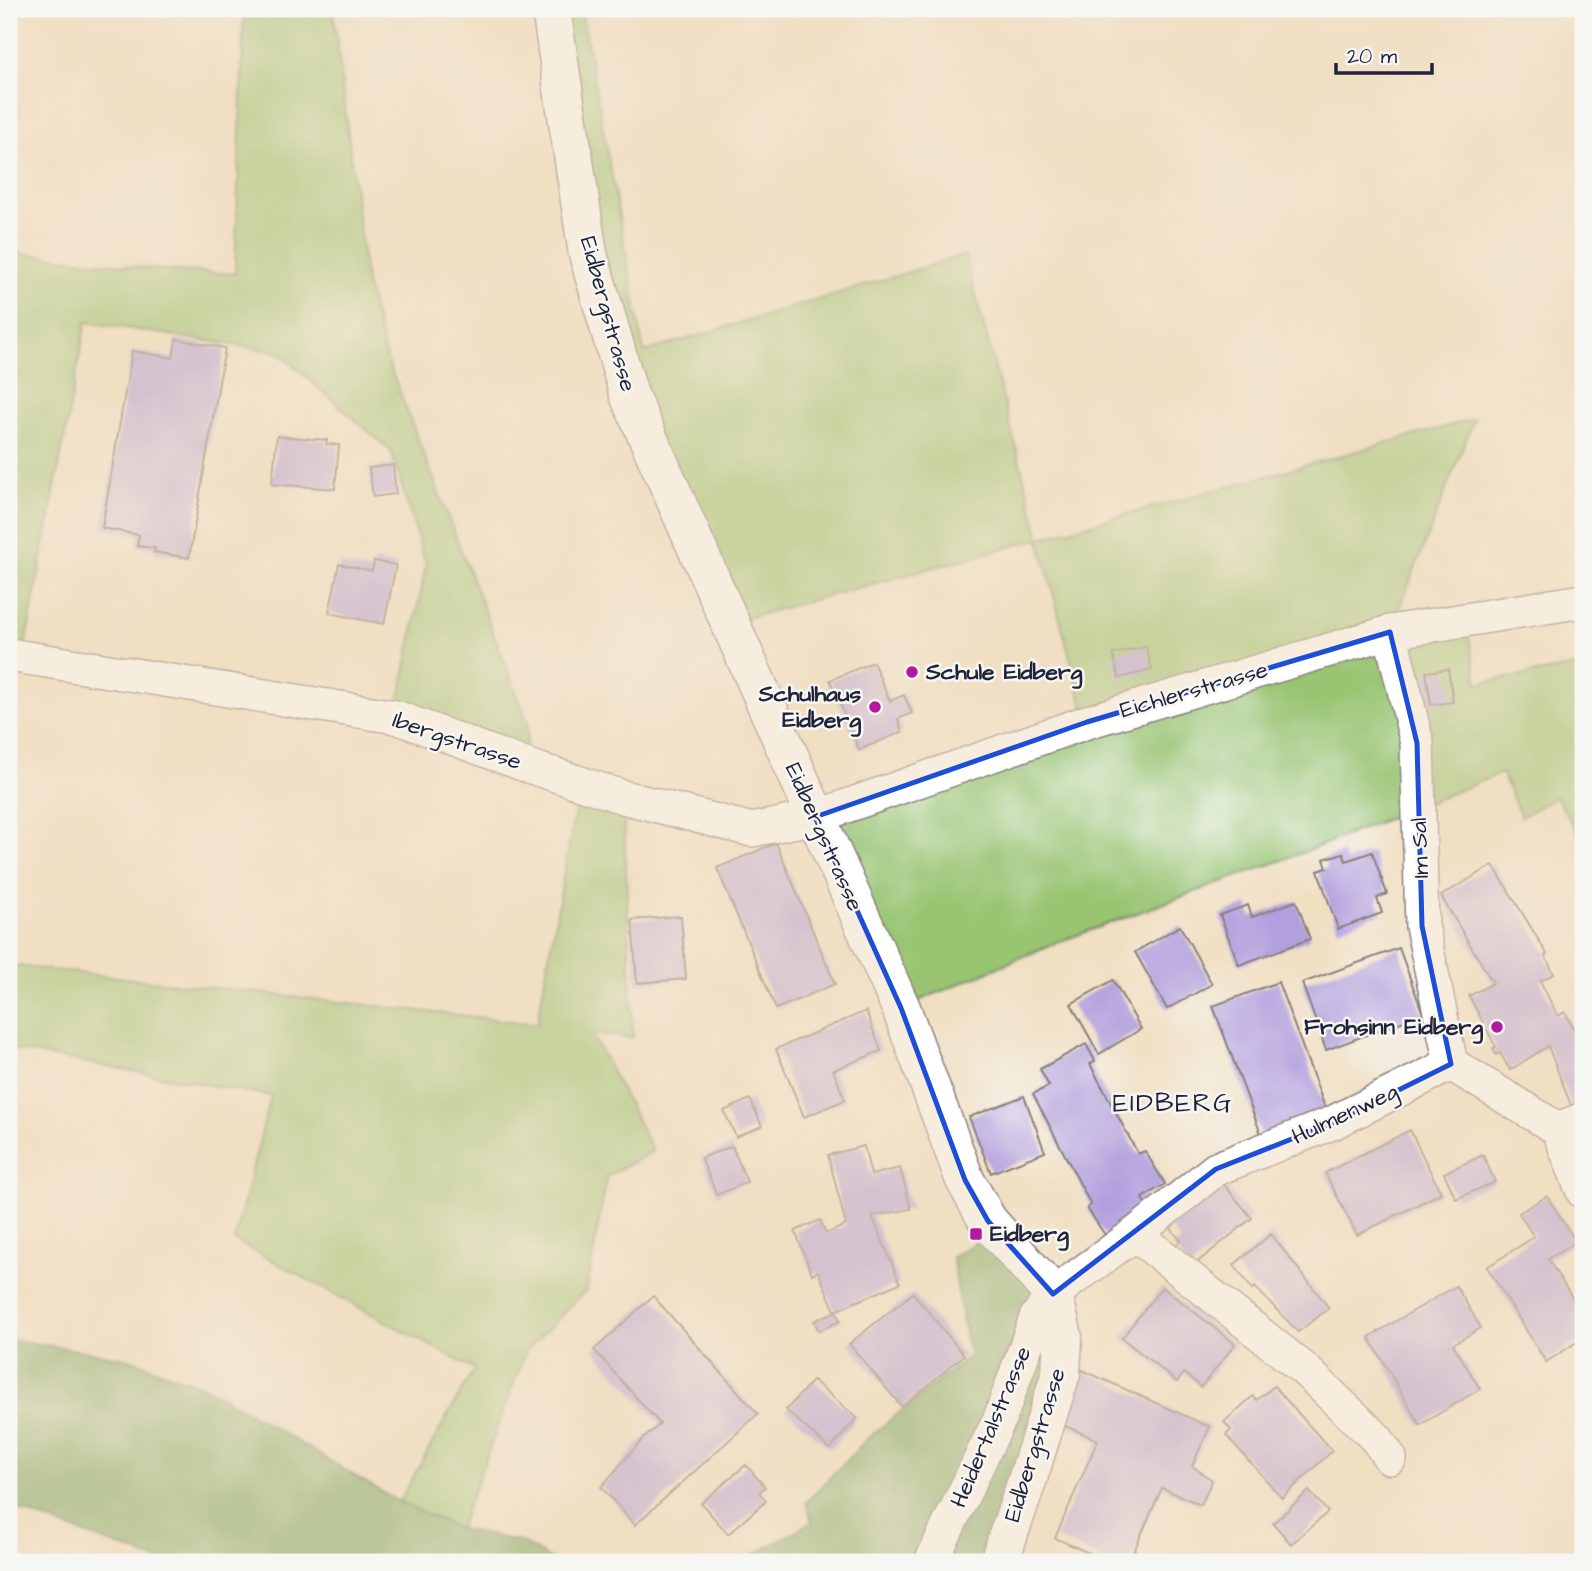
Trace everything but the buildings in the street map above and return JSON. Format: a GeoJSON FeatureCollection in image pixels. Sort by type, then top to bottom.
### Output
{"type":"FeatureCollection","features":[{"type":"Feature","properties":{"kind":"street","name":"Eidbergstrasse"},"geometry":{"type":"LineString","coordinates":[[551,9],[588,254],[629,395],[901,1008],[965,1180],[988,1221],[1053,1294],[1063,1337],[1061,1373],[999,1562]]}},
{"type":"Feature","properties":{"kind":"street","name":"Eichlerstrasse"},"geometry":{"type":"LineString","coordinates":[[815,817],[1087,722],[1390,632],[1583,601]]}},
{"type":"Feature","properties":{"kind":"street","name":"Im Sal"},"geometry":{"type":"LineString","coordinates":[[1390,632],[1417,743],[1422,926],[1451,1063]]}},
{"type":"Feature","properties":{"kind":"street","name":"Ibergstrasse"},"geometry":{"type":"LineString","coordinates":[[9,655],[396,718],[623,797],[752,830],[815,817]]}},
{"type":"Feature","properties":{"kind":"street"},"geometry":{"type":"LineString","coordinates":[[1451,1063],[1571,1124],[1583,1192]]}},
{"type":"Feature","properties":{"kind":"street","name":"Hulmenweg"},"geometry":{"type":"LineString","coordinates":[[1053,1294],[1135,1234],[1216,1169],[1332,1123],[1451,1063]]}},
{"type":"Feature","properties":{"kind":"street"},"geometry":{"type":"LineString","coordinates":[[1135,1234],[1304,1369],[1376,1438],[1390,1458]]}},
{"type":"Feature","properties":{"kind":"street","name":"Heidertalstrasse"},"geometry":{"type":"LineString","coordinates":[[931,1562],[1000,1418],[1036,1318],[1053,1294]]}},
{"type":"Feature","properties":{"kind":"highlighted area"},"geometry":{"type":"Polygon","coordinates":[[[1390,632],[1417,743],[1422,926],[1451,1064],[1332,1123],[1216,1169],[1053,1294],[988,1221],[965,1180],[901,1008],[815,817],[1087,722],[1390,632]]]}},
{"type":"Feature","properties":{"kind":"green space"},"geometry":{"type":"Polygon","coordinates":[[[244,9],[333,9],[366,283],[386,357],[528,723],[525,765],[396,717],[426,565],[391,451],[278,352],[86,322],[23,658],[9,655],[9,252],[164,270],[235,274],[244,9]]]}},
{"type":"Feature","properties":{"kind":"green space"},"geometry":{"type":"Polygon","coordinates":[[[551,9],[581,9],[644,352],[965,255],[1040,538],[1474,419],[1390,632],[1466,620],[1478,683],[1583,665],[1583,841],[1556,797],[1521,817],[1502,773],[1304,852],[1050,945],[916,1002],[815,817],[1087,722],[1039,539],[728,623],[629,395],[551,9]]]}},
{"type":"Feature","properties":{"kind":"green space"},"geometry":{"type":"Polygon","coordinates":[[[580,783],[623,797],[633,1038],[592,1034],[653,1151],[607,1176],[587,1289],[526,1351],[459,1529],[399,1502],[474,1369],[234,1240],[271,1096],[9,1049],[9,965],[537,1024],[580,783]]]}},
{"type":"Feature","properties":{"kind":"green space"},"geometry":{"type":"Polygon","coordinates":[[[996,1230],[1063,1337],[999,1562],[741,1562],[812,1522],[806,1502],[868,1438],[969,1356],[952,1257],[996,1230]]]}},
{"type":"Feature","properties":{"kind":"green space"},"geometry":{"type":"Polygon","coordinates":[[[9,1339],[127,1358],[211,1390],[399,1502],[459,1529],[521,1542],[555,1562],[162,1562],[17,1509],[9,1529],[9,1339]]]}},
{"type":"Feature","properties":{"kind":"place","name":"Schule Eidberg"},"geometry":{"type":"Point","coordinates":[912,672]}},
{"type":"Feature","properties":{"kind":"place","name":"Schulhaus Eidberg"},"geometry":{"type":"Point","coordinates":[875,707]}},
{"type":"Feature","properties":{"kind":"place","name":"Frohsinn Eidberg"},"geometry":{"type":"Point","coordinates":[1497,1027]}},
{"type":"Feature","properties":{"kind":"place","name":"Eidberg"},"geometry":{"type":"Point","coordinates":[976,1234]}},
{"type":"Feature","properties":{"kind":"district","name":"EIDBERG"},"geometry":{"type":"Point","coordinates":[1173,1103]}}]}
